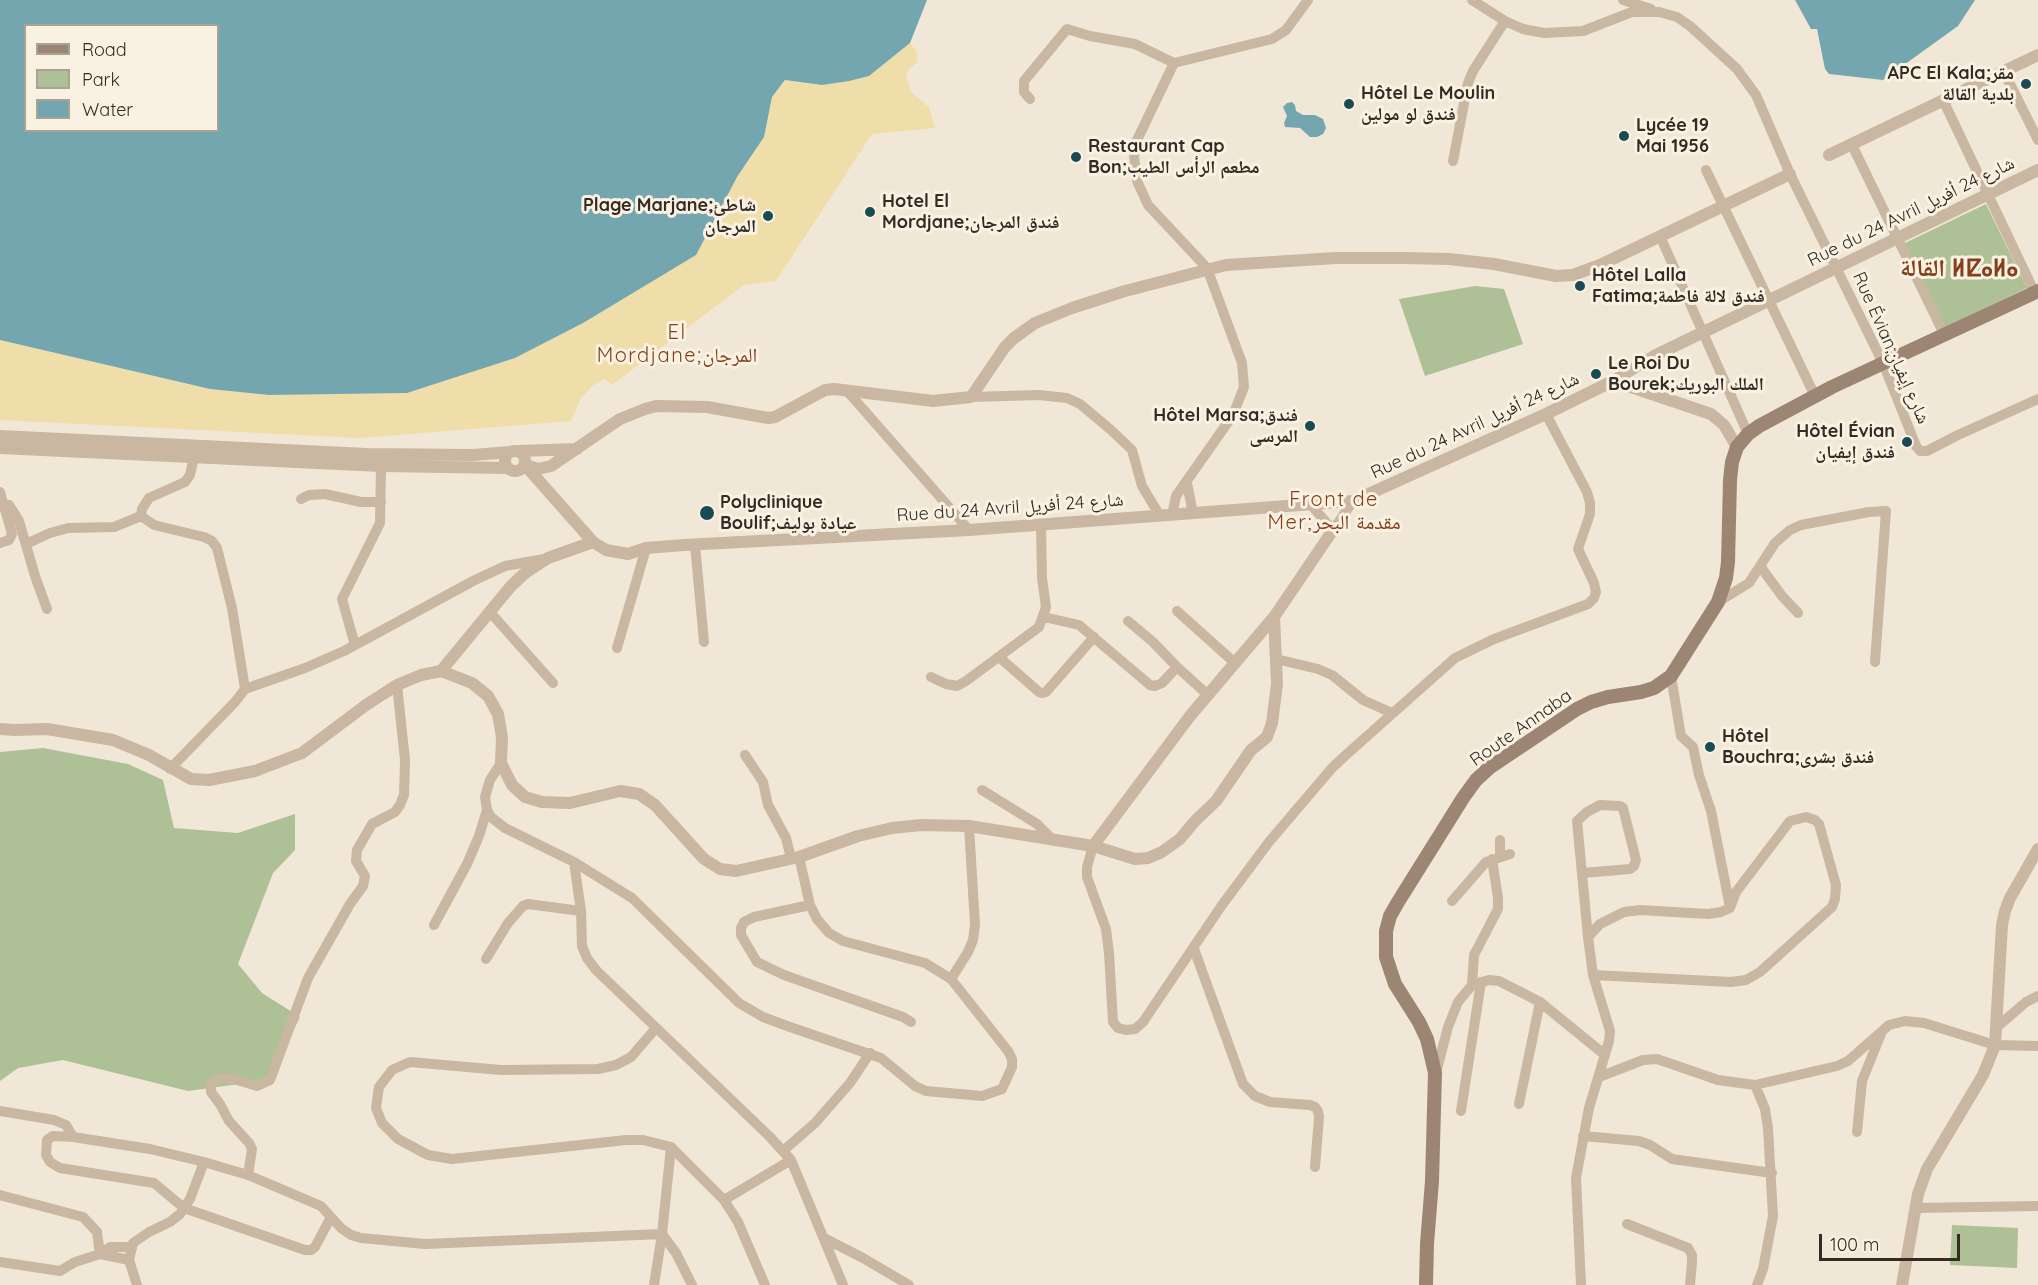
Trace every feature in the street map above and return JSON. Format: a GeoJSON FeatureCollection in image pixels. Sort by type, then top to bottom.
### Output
{"type":"FeatureCollection","features":[{"type":"Feature","properties":{"kind":"main road","name":"Route Annaba"},"geometry":{"type":"LineString","coordinates":[[1426,1285],[1435,1076],[1433,1059],[1419,1022],[1395,984],[1386,957],[1386,932],[1390,916],[1398,902],[1463,798],[1476,780],[1489,768],[1577,709],[1608,697],[1654,688],[1671,676],[1718,602],[1726,578],[1730,480],[1737,447],[1748,434],[1815,396],[2037,292]]}},
{"type":"Feature","properties":{"kind":"street"},"geometry":{"type":"LineString","coordinates":[[1030,99],[1023,92],[1024,81],[1067,29],[1090,36],[1136,44],[1174,63],[1272,39],[1291,24],[1308,0]]}},
{"type":"Feature","properties":{"kind":"street","name":"Rue Évian;شارع إيفيان"},"geometry":{"type":"LineString","coordinates":[[1472,0],[1505,21],[1533,32],[1583,31],[1632,12],[1659,12]]}},
{"type":"Feature","properties":{"kind":"street","name":"Rue Évian;شارع إيفيان"},"geometry":{"type":"LineString","coordinates":[[1623,0],[1677,17],[1737,69],[1749,84],[1756,95],[1790,174],[1883,363],[1920,451],[1928,451],[2038,399]]}},
{"type":"Feature","properties":{"kind":"street"},"geometry":{"type":"LineString","coordinates":[[1453,161],[1468,83],[1473,71],[1505,21]]}},
{"type":"Feature","properties":{"kind":"street"},"geometry":{"type":"LineString","coordinates":[[1829,155],[2038,55]]}},
{"type":"Feature","properties":{"kind":"street"},"geometry":{"type":"LineString","coordinates":[[525,465],[538,469],[560,461],[620,419],[645,409],[676,405],[707,407],[768,418],[775,417],[825,390],[933,401],[971,397],[1039,395],[1067,398],[1080,404],[1132,450],[1142,486],[1166,516],[1176,496],[1233,416],[1244,387],[1242,363],[1207,268],[1149,205],[1140,192],[1135,169],[1134,156],[1137,140],[1174,63]]}},
{"type":"Feature","properties":{"kind":"street"},"geometry":{"type":"LineString","coordinates":[[2004,72],[2038,140]]}},
{"type":"Feature","properties":{"kind":"street"},"geometry":{"type":"LineString","coordinates":[[1943,100],[2037,292]]}},
{"type":"Feature","properties":{"kind":"street"},"geometry":{"type":"LineString","coordinates":[[1852,145],[1944,334]]}},
{"type":"Feature","properties":{"kind":"street"},"geometry":{"type":"LineString","coordinates":[[1706,170],[1815,396]]}},
{"type":"Feature","properties":{"kind":"street","name":"Rue du 24 Avril شارع 24 أفريل"},"geometry":{"type":"LineString","coordinates":[[525,465],[593,542],[606,549],[628,554],[646,548],[969,530],[1353,501],[1546,414],[1613,381],[1654,356],[2038,170]]}},
{"type":"Feature","properties":{"kind":"street"},"geometry":{"type":"LineString","coordinates":[[971,397],[1005,347],[1035,323],[1115,294],[1207,268],[1270,261],[1449,259],[1566,276],[1582,272],[1790,174]]}},
{"type":"Feature","properties":{"kind":"street"},"geometry":{"type":"LineString","coordinates":[[1660,236],[1748,434]]}},
{"type":"Feature","properties":{"kind":"street"},"geometry":{"type":"LineString","coordinates":[[1613,381],[1711,414],[1724,425],[1737,447]]}},
{"type":"Feature","properties":{"kind":"street"},"geometry":{"type":"LineString","coordinates":[[848,392],[969,530]]}},
{"type":"Feature","properties":{"kind":"street"},"geometry":{"type":"LineString","coordinates":[[1353,501],[1274,617],[1183,725],[1093,846],[1087,867],[1087,877],[1106,929],[1113,1022],[1118,1028],[1135,1029],[1143,1022],[1222,905],[1269,842],[1332,768],[1392,713],[1455,658],[1494,639],[1588,604],[1594,598],[1596,592],[1594,583],[1578,549],[1590,514],[1590,503],[1587,492],[1546,414]]}},
{"type":"Feature","properties":{"kind":"street"},"geometry":{"type":"LineString","coordinates":[[0,436],[366,454],[473,455],[578,449]]}},
{"type":"Feature","properties":{"kind":"street"},"geometry":{"type":"LineString","coordinates":[[0,448],[519,471],[525,465],[525,458],[514,451]]}},
{"type":"Feature","properties":{"kind":"street"},"geometry":{"type":"LineString","coordinates":[[514,451],[505,460],[510,470],[547,489]]}},
{"type":"Feature","properties":{"kind":"street"},"geometry":{"type":"LineString","coordinates":[[141,516],[148,498],[185,483],[190,475],[194,457]]}},
{"type":"Feature","properties":{"kind":"street"},"geometry":{"type":"LineString","coordinates":[[355,645],[342,598],[380,523],[381,466]]}},
{"type":"Feature","properties":{"kind":"street"},"geometry":{"type":"LineString","coordinates":[[1187,483],[1193,514]]}},
{"type":"Feature","properties":{"kind":"street"},"geometry":{"type":"LineString","coordinates":[[0,492],[2,506],[12,534],[9,540],[0,543]]}},
{"type":"Feature","properties":{"kind":"street"},"geometry":{"type":"LineString","coordinates":[[301,499],[309,495],[325,494],[361,502],[381,502]]}},
{"type":"Feature","properties":{"kind":"street"},"geometry":{"type":"LineString","coordinates":[[2,506],[9,505],[14,511],[47,609]]}},
{"type":"Feature","properties":{"kind":"street"},"geometry":{"type":"LineString","coordinates":[[1311,505],[1333,530]]}},
{"type":"Feature","properties":{"kind":"street"},"geometry":{"type":"LineString","coordinates":[[1718,602],[1749,583],[1776,543],[1790,530],[1801,525],[1886,511],[1875,662]]}},
{"type":"Feature","properties":{"kind":"street"},"geometry":{"type":"LineString","coordinates":[[26,544],[68,528],[114,526],[141,516]]}},
{"type":"Feature","properties":{"kind":"street"},"geometry":{"type":"LineString","coordinates":[[141,516],[154,525],[204,537],[212,541],[217,548],[232,608],[245,689]]}},
{"type":"Feature","properties":{"kind":"street"},"geometry":{"type":"LineString","coordinates":[[931,677],[957,686],[1039,627],[1046,607],[1042,578],[1041,525]]}},
{"type":"Feature","properties":{"kind":"street"},"geometry":{"type":"LineString","coordinates":[[170,769],[245,689],[305,668],[355,645],[473,581],[506,566],[548,558],[593,542]]}},
{"type":"Feature","properties":{"kind":"street"},"geometry":{"type":"LineString","coordinates":[[695,545],[704,642]]}},
{"type":"Feature","properties":{"kind":"street"},"geometry":{"type":"LineString","coordinates":[[617,648],[646,548]]}},
{"type":"Feature","properties":{"kind":"street"},"geometry":{"type":"LineString","coordinates":[[441,671],[511,586],[525,573],[548,558]]}},
{"type":"Feature","properties":{"kind":"street"},"geometry":{"type":"LineString","coordinates":[[1760,566],[1798,613]]}},
{"type":"Feature","properties":{"kind":"street"},"geometry":{"type":"LineString","coordinates":[[489,611],[553,683]]}},
{"type":"Feature","properties":{"kind":"street"},"geometry":{"type":"LineString","coordinates":[[1178,611],[1235,663]]}},
{"type":"Feature","properties":{"kind":"street"},"geometry":{"type":"LineString","coordinates":[[1044,616],[1075,622],[1150,685],[1155,686],[1162,683],[1177,667]]}},
{"type":"Feature","properties":{"kind":"street"},"geometry":{"type":"LineString","coordinates":[[0,729],[46,729],[113,740],[149,755],[191,779],[209,780],[279,764],[321,741],[366,705],[396,685],[421,675],[441,671],[472,683],[488,696],[498,714],[502,737],[501,763],[512,785],[525,797],[542,802],[570,803],[621,791],[639,794],[655,805],[704,859],[720,869],[736,871],[795,858],[892,828],[921,825],[969,826],[1051,838],[1093,846],[1123,857],[1142,859],[1162,852],[1180,839],[1216,801],[1251,750],[1267,737],[1275,702],[1274,617]]}},
{"type":"Feature","properties":{"kind":"street"},"geometry":{"type":"LineString","coordinates":[[1128,621],[1208,695]]}},
{"type":"Feature","properties":{"kind":"street"},"geometry":{"type":"LineString","coordinates":[[999,657],[1042,693],[1046,692],[1094,637]]}},
{"type":"Feature","properties":{"kind":"street"},"geometry":{"type":"LineString","coordinates":[[1276,659],[1318,669],[1332,675],[1363,700],[1392,713]]}},
{"type":"Feature","properties":{"kind":"street"},"geometry":{"type":"LineString","coordinates":[[1671,676],[1681,736],[1693,747],[1699,775],[1711,811],[1730,908]]}},
{"type":"Feature","properties":{"kind":"street"},"geometry":{"type":"LineString","coordinates":[[248,1175],[252,1149],[229,1121],[210,1087],[213,1081],[218,1079],[237,1080],[257,1086],[270,1080],[308,978],[340,920],[363,886],[364,876],[356,861],[357,850],[372,824],[395,812],[404,795],[405,760],[396,685]]}},
{"type":"Feature","properties":{"kind":"street"},"geometry":{"type":"LineString","coordinates":[[501,763],[490,780],[485,797],[487,810],[491,817],[505,828],[574,862],[632,898],[740,1004],[763,1017],[881,1058],[915,1086],[926,1091],[982,1096],[1002,1089],[1012,1067],[1012,1059],[951,979],[925,963],[843,941],[829,933],[818,920],[810,905],[795,858],[771,812],[763,782],[746,755]]}},
{"type":"Feature","properties":{"kind":"street"},"geometry":{"type":"LineString","coordinates":[[982,790],[1037,824],[1051,838]]}},
{"type":"Feature","properties":{"kind":"street"},"geometry":{"type":"LineString","coordinates":[[1581,1285],[1576,1178],[1591,1101],[1610,1031],[1593,975],[1588,937],[1578,821],[1587,812],[1600,805],[1620,806],[1623,808],[1636,860],[1634,866],[1630,869],[1583,873]]}},
{"type":"Feature","properties":{"kind":"street"},"geometry":{"type":"LineString","coordinates":[[434,925],[467,864],[487,810]]}},
{"type":"Feature","properties":{"kind":"street"},"geometry":{"type":"LineString","coordinates":[[1588,937],[1600,924],[1624,912],[1640,910],[1708,914],[1730,908],[1736,892],[1790,821],[1806,817],[1819,824],[1836,885],[1832,907],[1760,972],[1746,980],[1731,982],[1593,975]]}},
{"type":"Feature","properties":{"kind":"street"},"geometry":{"type":"LineString","coordinates":[[951,979],[968,952],[973,940],[975,925],[969,826]]}},
{"type":"Feature","properties":{"kind":"street"},"geometry":{"type":"LineString","coordinates":[[1461,1112],[1476,983],[1474,955],[1498,909],[1500,840]]}},
{"type":"Feature","properties":{"kind":"street"},"geometry":{"type":"LineString","coordinates":[[1902,1285],[1918,1194],[1927,1169],[1983,1075],[1995,1045],[2002,925],[2010,898],[2038,849]]}},
{"type":"Feature","properties":{"kind":"street"},"geometry":{"type":"LineString","coordinates":[[1452,901],[1481,866],[1501,856]]}},
{"type":"Feature","properties":{"kind":"street"},"geometry":{"type":"LineString","coordinates":[[574,862],[581,911],[582,946],[587,958],[596,970],[791,1160],[843,1285]]}},
{"type":"Feature","properties":{"kind":"street"},"geometry":{"type":"LineString","coordinates":[[486,959],[508,922],[523,906],[528,904],[581,911]]}},
{"type":"Feature","properties":{"kind":"street"},"geometry":{"type":"LineString","coordinates":[[810,905],[754,917],[744,922],[741,935],[757,962],[911,1022]]}},
{"type":"Feature","properties":{"kind":"street"},"geometry":{"type":"LineString","coordinates":[[1194,949],[1243,1084],[1255,1096],[1270,1102],[1310,1105],[1318,1111],[1315,1167]]}},
{"type":"Feature","properties":{"kind":"street"},"geometry":{"type":"LineString","coordinates":[[1435,1076],[1458,1002],[1476,983],[1499,981],[1540,1002],[1605,1055]]}},
{"type":"Feature","properties":{"kind":"street"},"geometry":{"type":"LineString","coordinates":[[1996,1028],[2026,1002],[2038,996]]}},
{"type":"Feature","properties":{"kind":"street"},"geometry":{"type":"LineString","coordinates":[[1519,1104],[1540,1002]]}},
{"type":"Feature","properties":{"kind":"street"},"geometry":{"type":"LineString","coordinates":[[1599,1077],[1643,1060],[1657,1059],[1718,1080],[1755,1085],[1838,1066],[1848,1061],[1889,1025],[1905,1021],[1924,1023],[1995,1045],[2038,1046]]}},
{"type":"Feature","properties":{"kind":"street"},"geometry":{"type":"LineString","coordinates":[[656,1028],[631,1057],[616,1065],[598,1069],[501,1070],[410,1062],[392,1070],[379,1087],[376,1108],[382,1122],[398,1139],[428,1155],[452,1159],[626,1140],[643,1140],[671,1147],[724,1200],[738,1222],[765,1285]]}},
{"type":"Feature","properties":{"kind":"street"},"geometry":{"type":"LineString","coordinates":[[1857,1132],[1862,1081],[1882,1031]]}},
{"type":"Feature","properties":{"kind":"street"},"geometry":{"type":"LineString","coordinates":[[783,1151],[815,1124],[850,1083],[870,1053]]}},
{"type":"Feature","properties":{"kind":"street"},"geometry":{"type":"LineString","coordinates":[[1755,1085],[1765,1109],[1768,1128],[1773,1216],[1758,1285]]}},
{"type":"Feature","properties":{"kind":"street"},"geometry":{"type":"LineString","coordinates":[[0,1111],[54,1120],[66,1125],[73,1137]]}},
{"type":"Feature","properties":{"kind":"street"},"geometry":{"type":"LineString","coordinates":[[331,1216],[315,1247],[308,1250],[184,1208],[154,1183],[60,1168],[50,1162],[44,1152],[49,1138],[53,1136],[73,1137],[150,1149],[204,1162],[248,1175],[309,1199],[321,1206],[351,1235],[361,1238],[425,1244],[662,1234]]}},
{"type":"Feature","properties":{"kind":"street"},"geometry":{"type":"LineString","coordinates":[[1583,1136],[1639,1141],[1672,1159],[1772,1173]]}},
{"type":"Feature","properties":{"kind":"street"},"geometry":{"type":"LineString","coordinates":[[654,1285],[671,1147]]}},
{"type":"Feature","properties":{"kind":"street"},"geometry":{"type":"LineString","coordinates":[[724,1200],[791,1160]]}},
{"type":"Feature","properties":{"kind":"street"},"geometry":{"type":"LineString","coordinates":[[136,1285],[129,1260],[131,1248],[136,1239],[170,1222],[184,1208],[204,1162]]}},
{"type":"Feature","properties":{"kind":"street"},"geometry":{"type":"LineString","coordinates":[[0,1195],[83,1217],[97,1232],[100,1254]]}},
{"type":"Feature","properties":{"kind":"street"},"geometry":{"type":"LineString","coordinates":[[1915,1208],[2038,1206]]}},
{"type":"Feature","properties":{"kind":"street"},"geometry":{"type":"LineString","coordinates":[[1627,1224],[1688,1248],[1692,1255],[1690,1285]]}},
{"type":"Feature","properties":{"kind":"street"},"geometry":{"type":"LineString","coordinates":[[662,1234],[676,1253],[692,1285]]}},
{"type":"Feature","properties":{"kind":"street"},"geometry":{"type":"LineString","coordinates":[[824,1238],[909,1285]]}},
{"type":"Feature","properties":{"kind":"street"},"geometry":{"type":"LineString","coordinates":[[0,1262],[60,1271],[75,1262],[100,1254],[110,1247],[131,1248]]}},
{"type":"Feature","properties":{"kind":"street"},"geometry":{"type":"LineString","coordinates":[[100,1254],[129,1260]]}},
{"type":"Feature","properties":{"kind":"green space"},"geometry":{"type":"Polygon","coordinates":[[[1986,204],[2027,288],[1944,328],[1903,244],[1986,204]]]}},
{"type":"Feature","properties":{"kind":"green space"},"geometry":{"type":"Polygon","coordinates":[[[1475,286],[1504,289],[1523,344],[1425,376],[1399,299],[1475,286]]]}},
{"type":"Feature","properties":{"kind":"green space"},"geometry":{"type":"Polygon","coordinates":[[[43,748],[128,764],[163,780],[174,828],[238,833],[295,814],[295,850],[273,873],[238,964],[262,993],[300,1017],[269,1080],[188,1091],[63,1060],[18,1068],[0,1081],[0,752],[43,748]]]}},
{"type":"Feature","properties":{"kind":"green space"},"geometry":{"type":"Polygon","coordinates":[[[1952,1225],[2018,1228],[2017,1268],[1950,1265],[1952,1225]]]}},
{"type":"Feature","properties":{"kind":"sand","name":"Plage Marjane;شاطئ المرجان"},"geometry":{"type":"Polygon","coordinates":[[[910,43],[917,52],[917,62],[909,69],[906,77],[912,93],[929,107],[935,128],[872,134],[776,281],[744,285],[612,385],[604,379],[592,386],[581,398],[571,421],[360,438],[0,420],[0,340],[210,389],[269,395],[407,393],[515,358],[583,323],[630,292],[737,177],[764,137],[772,97],[786,80],[822,85],[869,76],[910,43]]]}},
{"type":"Feature","properties":{"kind":"water"},"geometry":{"type":"Polygon","coordinates":[[[0,0],[927,0],[910,43],[869,76],[822,85],[785,80],[772,97],[764,137],[737,177],[696,255],[583,323],[515,358],[407,393],[269,395],[210,389],[0,340],[0,0]]]}},
{"type":"Feature","properties":{"kind":"water"},"geometry":{"type":"Polygon","coordinates":[[[1795,0],[1975,0],[1958,26],[1883,80],[1829,74],[1825,69],[1817,29],[1811,29],[1795,0]]]}},
{"type":"Feature","properties":{"kind":"water"},"geometry":{"type":"Polygon","coordinates":[[[1292,102],[1296,111],[1303,115],[1315,115],[1323,119],[1326,128],[1323,134],[1310,137],[1300,128],[1285,127],[1287,116],[1283,107],[1292,102]]]}},
{"type":"Feature","properties":{"kind":"place","name":"APC El Kala;مقر بلدية القالة"},"geometry":{"type":"Point","coordinates":[2026,84]}},
{"type":"Feature","properties":{"kind":"place","name":"Hôtel Le Moulin فندق لو مولين"},"geometry":{"type":"Point","coordinates":[1349,104]}},
{"type":"Feature","properties":{"kind":"place","name":"Lycée 19 Mai 1956"},"geometry":{"type":"Point","coordinates":[1624,136]}},
{"type":"Feature","properties":{"kind":"place","name":"Restaurant Cap Bon;مطعم الرأس الطيب"},"geometry":{"type":"Point","coordinates":[1076,157]}},
{"type":"Feature","properties":{"kind":"place","name":"Hotel El Mordjane;فندق المرجان"},"geometry":{"type":"Point","coordinates":[870,212]}},
{"type":"Feature","properties":{"kind":"place","name":"Plage Marjane;شاطئ المرجان"},"geometry":{"type":"Point","coordinates":[768,216]}},
{"type":"Feature","properties":{"kind":"place","name":"Hôtel Lalla Fatima;فندق لالة فاطمة"},"geometry":{"type":"Point","coordinates":[1580,286]}},
{"type":"Feature","properties":{"kind":"place","name":"Le Roi Du Bourek;الملك البوريك"},"geometry":{"type":"Point","coordinates":[1596,374]}},
{"type":"Feature","properties":{"kind":"place","name":"Hôtel Marsa;فندق المرسى"},"geometry":{"type":"Point","coordinates":[1310,426]}},
{"type":"Feature","properties":{"kind":"place","name":"Hôtel Évian فندق إيفيان"},"geometry":{"type":"Point","coordinates":[1907,442]}},
{"type":"Feature","properties":{"kind":"place","name":"Polyclinique Boulif;عيادة بوليف"},"geometry":{"type":"Point","coordinates":[707,513]}},
{"type":"Feature","properties":{"kind":"place","name":"Hôtel Bouchra;فندق بشرى"},"geometry":{"type":"Point","coordinates":[1710,747]}},
{"type":"Feature","properties":{"kind":"district","name":"القالة ⵍⵇⴰⵍⴰ"},"geometry":{"type":"Point","coordinates":[1959,269]}},
{"type":"Feature","properties":{"kind":"district","name":"El Mordjane;المرجان"},"geometry":{"type":"Point","coordinates":[677,344]}},
{"type":"Feature","properties":{"kind":"district","name":"Front de Mer;مقدمة البحر"},"geometry":{"type":"Point","coordinates":[1334,512]}}]}
